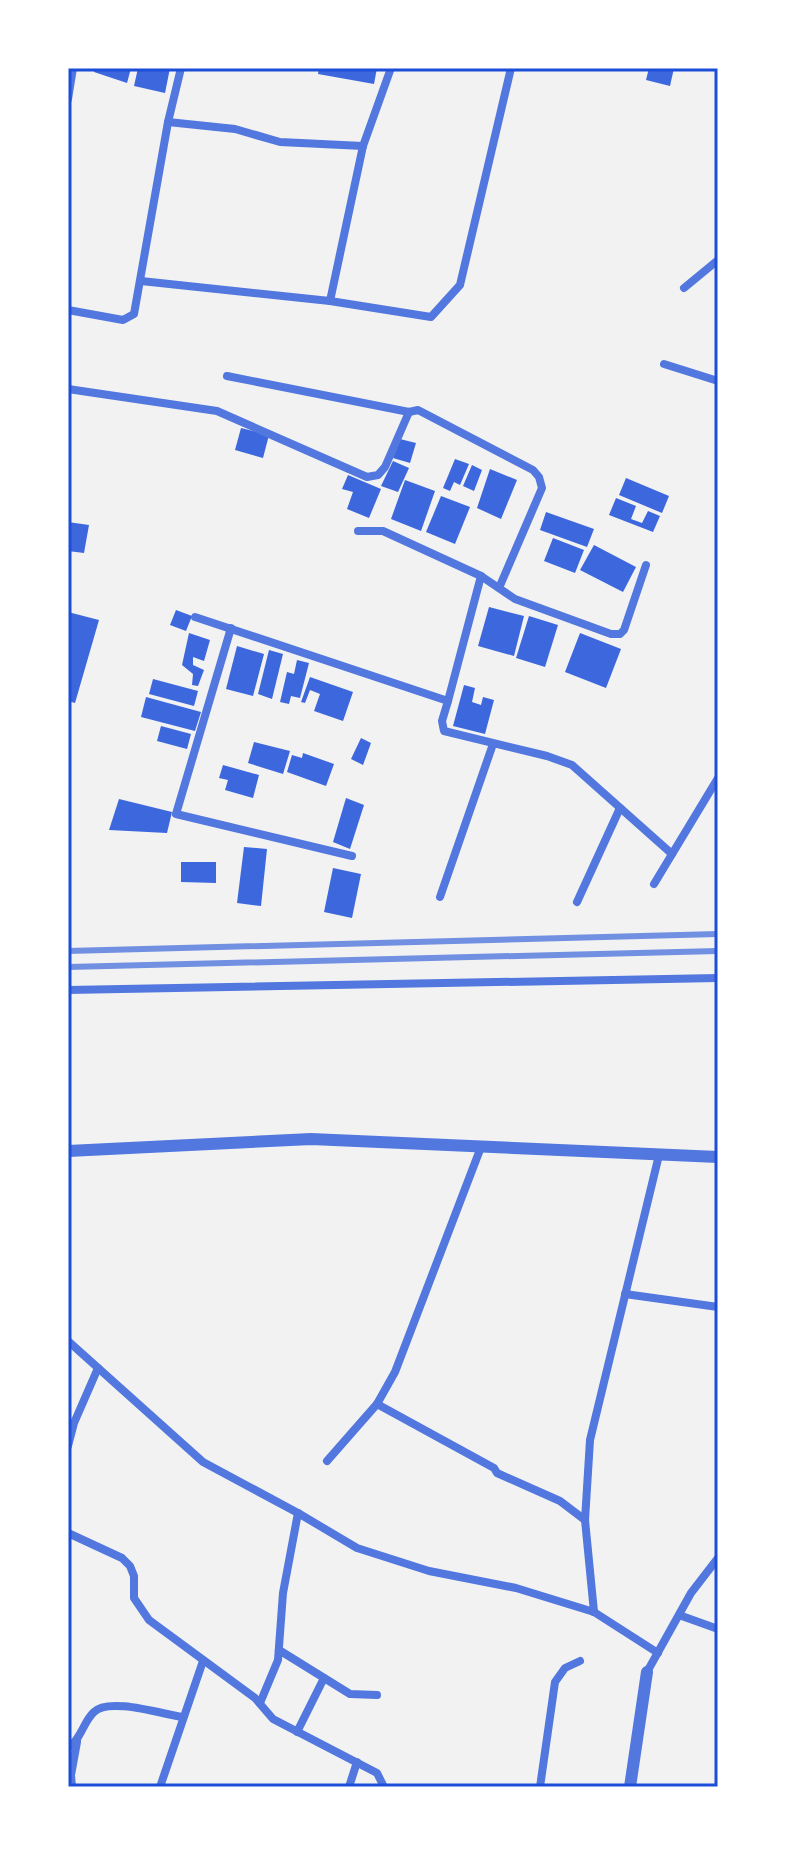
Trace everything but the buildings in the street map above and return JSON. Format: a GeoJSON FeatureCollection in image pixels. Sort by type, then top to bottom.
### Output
{"type":"FeatureCollection","features":[{"type":"Feature","properties":{"kind":"street"},"geometry":{"type":"LineString","coordinates":[[68,99],[73,68]]}},
{"type":"Feature","properties":{"kind":"street"},"geometry":{"type":"LineString","coordinates":[[68,310],[123,320],[134,314],[168,122],[181,68]]}},
{"type":"Feature","properties":{"kind":"street"},"geometry":{"type":"LineString","coordinates":[[330,301],[363,146],[391,68]]}},
{"type":"Feature","properties":{"kind":"street"},"geometry":{"type":"LineString","coordinates":[[141,281],[330,301],[431,317],[460,285],[511,68]]}},
{"type":"Feature","properties":{"kind":"street"},"geometry":{"type":"LineString","coordinates":[[168,122],[235,129],[280,142],[363,146]]}},
{"type":"Feature","properties":{"kind":"street"},"geometry":{"type":"LineString","coordinates":[[684,288],[718,260]]}},
{"type":"Feature","properties":{"kind":"street"},"geometry":{"type":"LineString","coordinates":[[664,364],[718,381]]}},
{"type":"Feature","properties":{"kind":"street"},"geometry":{"type":"LineString","coordinates":[[227,376],[409,412],[418,410],[533,470],[542,488],[499,588]]}},
{"type":"Feature","properties":{"kind":"street"},"geometry":{"type":"LineString","coordinates":[[68,389],[217,411],[367,477],[378,475],[385,467],[409,412]]}},
{"type":"Feature","properties":{"kind":"street"},"geometry":{"type":"LineString","coordinates":[[358,531],[383,531],[481,576],[515,599],[611,634],[620,634],[624,630],[646,565]]}},
{"type":"Feature","properties":{"kind":"street"},"geometry":{"type":"LineString","coordinates":[[481,576],[442,721],[444,731],[572,765],[672,854]]}},
{"type":"Feature","properties":{"kind":"street"},"geometry":{"type":"LineString","coordinates":[[195,617],[448,701]]}},
{"type":"Feature","properties":{"kind":"street"},"geometry":{"type":"LineString","coordinates":[[231,628],[176,814],[352,856]]}},
{"type":"Feature","properties":{"kind":"street"},"geometry":{"type":"LineString","coordinates":[[440,897],[493,744]]}},
{"type":"Feature","properties":{"kind":"street"},"geometry":{"type":"LineString","coordinates":[[654,884],[718,778]]}},
{"type":"Feature","properties":{"kind":"street"},"geometry":{"type":"LineString","coordinates":[[577,902],[620,808]]}},
{"type":"Feature","properties":{"kind":"street"},"geometry":{"type":"LineString","coordinates":[[68,990],[718,978]]}},
{"type":"Feature","properties":{"kind":"street"},"geometry":{"type":"LineString","coordinates":[[68,1151],[311,1139],[718,1157]]}},
{"type":"Feature","properties":{"kind":"street"},"geometry":{"type":"LineString","coordinates":[[327,1461],[377,1404],[395,1372],[481,1147]]}},
{"type":"Feature","properties":{"kind":"street"},"geometry":{"type":"LineString","coordinates":[[594,1612],[585,1520],[590,1440],[659,1155]]}},
{"type":"Feature","properties":{"kind":"street"},"geometry":{"type":"LineString","coordinates":[[625,1294],[718,1307]]}},
{"type":"Feature","properties":{"kind":"street"},"geometry":{"type":"LineString","coordinates":[[68,1341],[203,1462],[357,1548],[429,1571],[516,1588],[594,1612],[658,1653]]}},
{"type":"Feature","properties":{"kind":"street"},"geometry":{"type":"LineString","coordinates":[[68,1446],[74,1423],[98,1368]]}},
{"type":"Feature","properties":{"kind":"street"},"geometry":{"type":"LineString","coordinates":[[377,1404],[494,1468],[497,1473],[560,1501],[585,1520]]}},
{"type":"Feature","properties":{"kind":"street"},"geometry":{"type":"LineString","coordinates":[[260,1703],[275,1670],[279,1650],[285,1573],[298,1513]]}},
{"type":"Feature","properties":{"kind":"street"},"geometry":{"type":"LineString","coordinates":[[68,1533],[122,1558],[130,1566],[134,1576],[134,1598],[149,1620],[260,1703],[273,1719],[377,1773],[384,1787]]}},
{"type":"Feature","properties":{"kind":"street"},"geometry":{"type":"LineString","coordinates":[[630,1787],[647,1672],[691,1593],[718,1558]]}},
{"type":"Feature","properties":{"kind":"street"},"geometry":{"type":"LineString","coordinates":[[679,1615],[718,1629]]}},
{"type":"Feature","properties":{"kind":"street"},"geometry":{"type":"LineString","coordinates":[[279,1650],[350,1694],[377,1695]]}},
{"type":"Feature","properties":{"kind":"street"},"geometry":{"type":"LineString","coordinates":[[160,1787],[203,1661]]}},
{"type":"Feature","properties":{"kind":"street"},"geometry":{"type":"LineString","coordinates":[[540,1787],[555,1682],[565,1668],[580,1661]]}},
{"type":"Feature","properties":{"kind":"street"},"geometry":{"type":"LineString","coordinates":[[297,1732],[324,1678]]}},
{"type":"Feature","properties":{"kind":"street"},"geometry":{"type":"LineString","coordinates":[[72,1787],[77,1742],[91,1714],[101,1706],[114,1705],[182,1717]]}},
{"type":"Feature","properties":{"kind":"street"},"geometry":{"type":"LineString","coordinates":[[68,1748],[77,1742]]}},
{"type":"Feature","properties":{"kind":"street"},"geometry":{"type":"LineString","coordinates":[[349,1787],[357,1762]]}},
{"type":"Feature","properties":{"kind":"railway"},"geometry":{"type":"LineString","coordinates":[[68,951],[718,934]]}},
{"type":"Feature","properties":{"kind":"railway"},"geometry":{"type":"LineString","coordinates":[[68,967],[718,951]]}}]}
